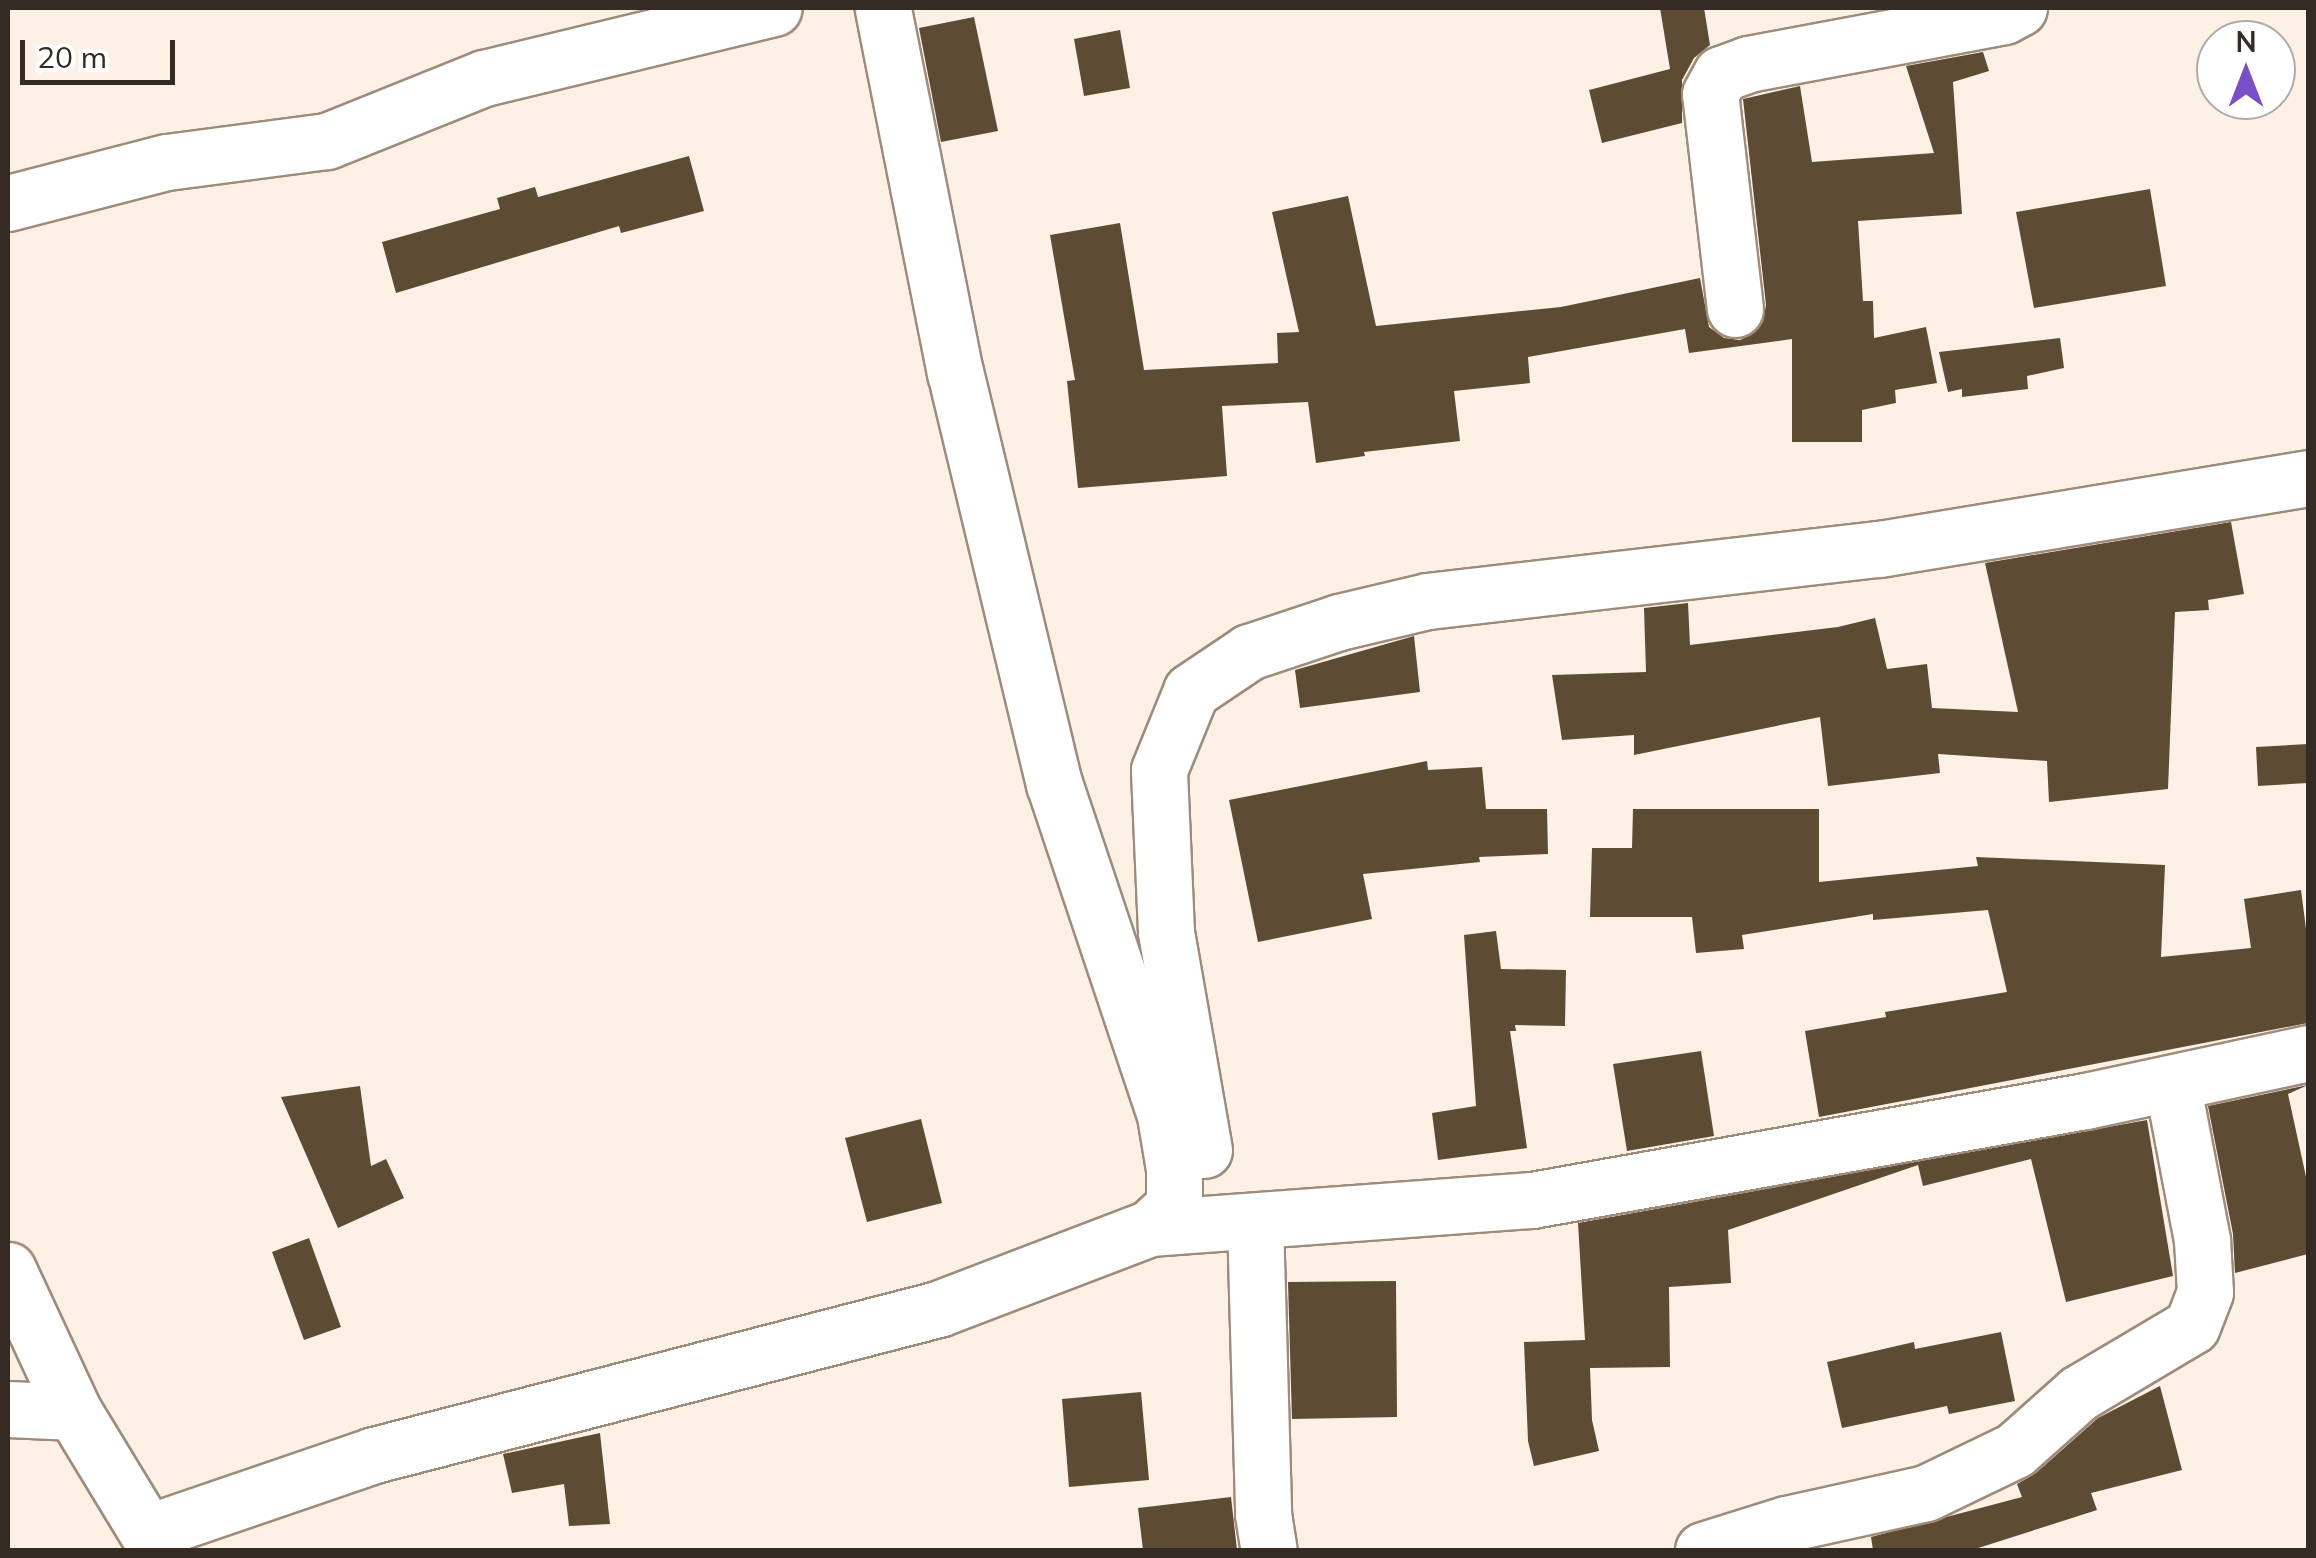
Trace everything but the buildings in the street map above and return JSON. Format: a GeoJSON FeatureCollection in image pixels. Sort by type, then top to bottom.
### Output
{"type":"FeatureCollection","features":[{"type":"Feature","properties":{"kind":"street"},"geometry":{"type":"LineString","coordinates":[[8,203],[167,162],[327,141],[484,78],[774,8]]}},
{"type":"Feature","properties":{"kind":"street"},"geometry":{"type":"LineString","coordinates":[[883,8],[955,373],[1054,784],[1165,1114],[1174,1169],[1162,1217]]}},
{"type":"Feature","properties":{"kind":"street"},"geometry":{"type":"LineString","coordinates":[[1735,309],[1710,94],[1722,74],[1748,64],[2009,10]]}},
{"type":"Feature","properties":{"kind":"street"},"geometry":{"type":"LineString","coordinates":[[8,1270],[74,1412],[154,1541],[374,1456],[938,1309],[1162,1217],[1202,1181],[1204,1138],[1166,932],[1159,770],[1191,691],[1249,652],[1339,622],[1428,601],[1880,549],[2308,478]]}},
{"type":"Feature","properties":{"kind":"street"},"geometry":{"type":"LineString","coordinates":[[1162,1217],[1255,1221],[1532,1200],[2172,1082],[2308,1053]]}},
{"type":"Feature","properties":{"kind":"street"},"geometry":{"type":"LineString","coordinates":[[1704,1550],[1786,1524],[1926,1492],[2015,1450],[2079,1393],[2192,1326],[2205,1292],[2202,1240],[2172,1082]]}},
{"type":"Feature","properties":{"kind":"street"},"geometry":{"type":"LineString","coordinates":[[1255,1221],[1263,1514],[1269,1550]]}},
{"type":"Feature","properties":{"kind":"street"},"geometry":{"type":"LineString","coordinates":[[8,1409],[74,1412]]}}]}
